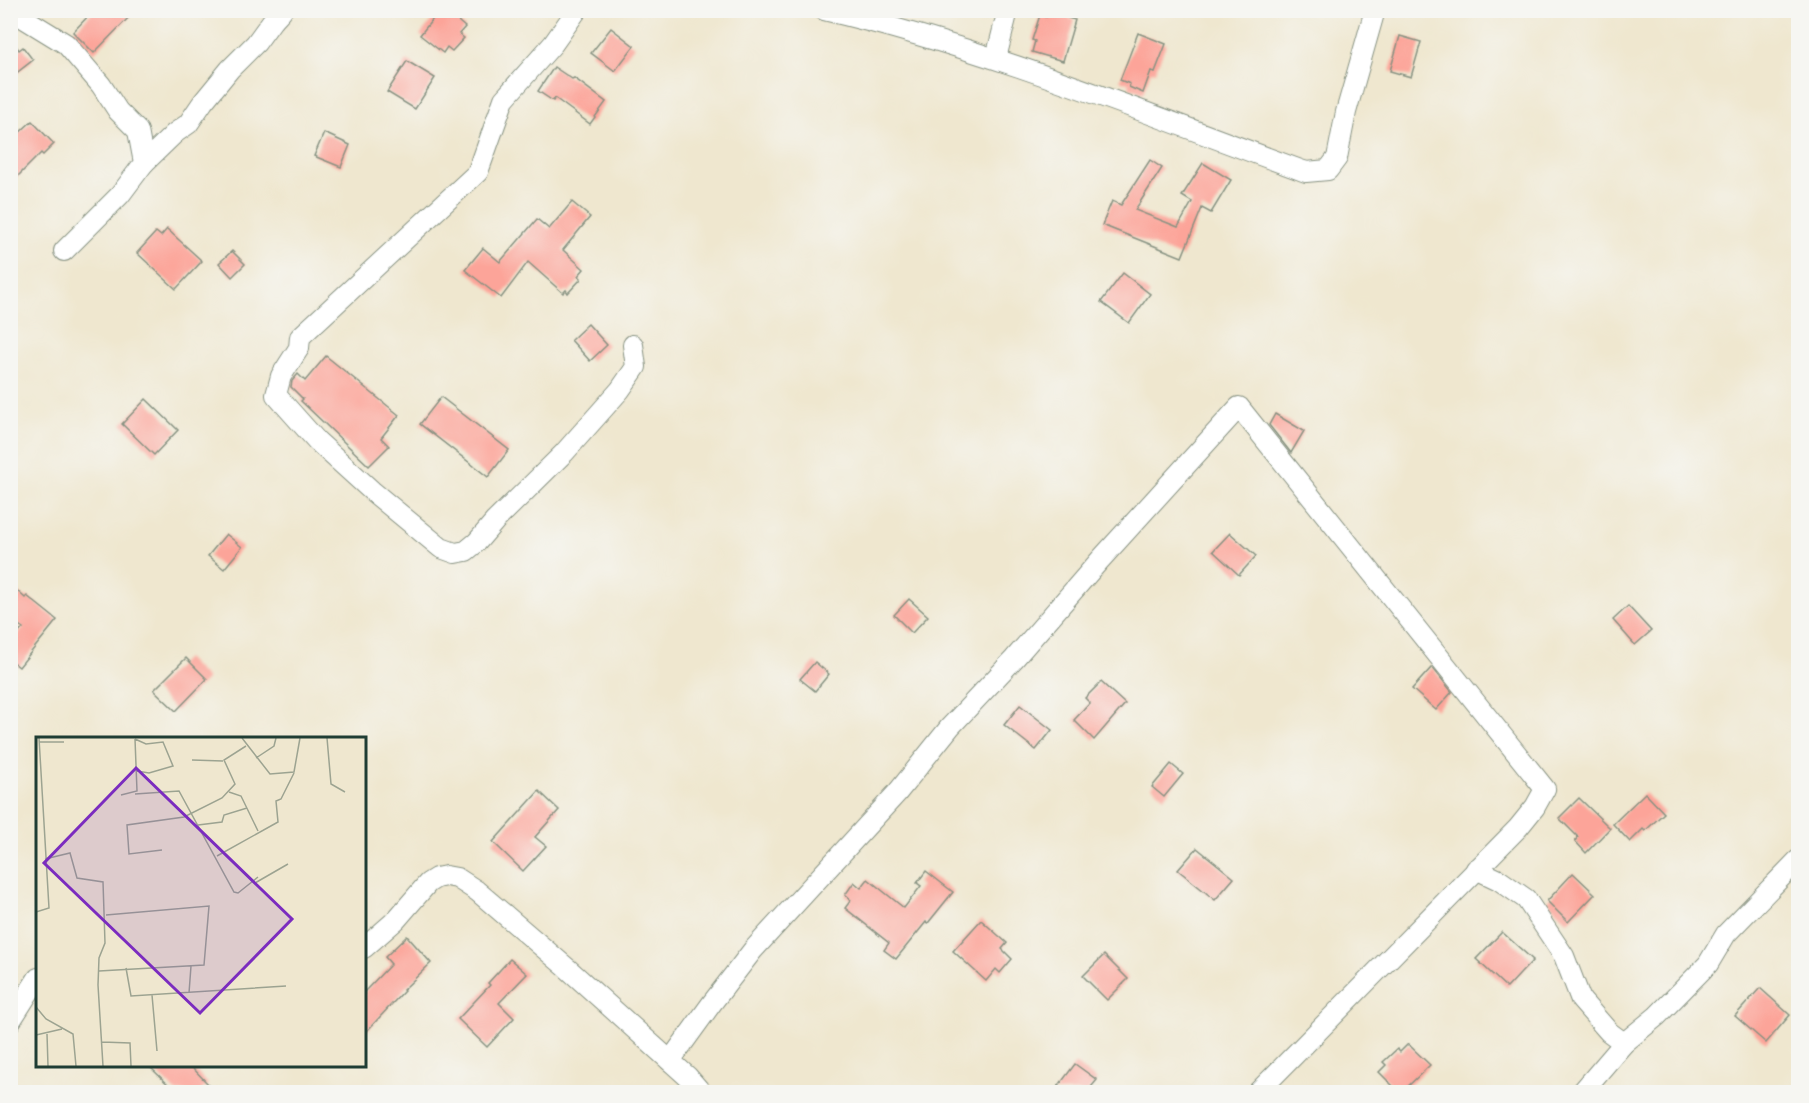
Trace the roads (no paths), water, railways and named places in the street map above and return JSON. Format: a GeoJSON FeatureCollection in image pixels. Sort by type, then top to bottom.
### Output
{"type":"FeatureCollection","features":[{"type":"Feature","properties":{"kind":"street"},"geometry":{"type":"LineString","coordinates":[[19,14],[42,10]]}},
{"type":"Feature","properties":{"kind":"street"},"geometry":{"type":"LineString","coordinates":[[64,251],[120,195],[144,163],[175,133],[188,124],[230,69],[256,43],[282,10]]}},
{"type":"Feature","properties":{"kind":"street"},"geometry":{"type":"LineString","coordinates":[[576,10],[553,44],[504,99],[478,172],[300,337],[299,348],[281,376],[276,395],[317,441],[372,492],[441,548],[455,553],[466,551],[477,542],[606,408],[636,367],[633,345]]}},
{"type":"Feature","properties":{"kind":"street"},"geometry":{"type":"LineString","coordinates":[[824,10],[996,58],[1306,172],[1328,170],[1337,158],[1346,112],[1375,10]]}},
{"type":"Feature","properties":{"kind":"street"},"geometry":{"type":"LineString","coordinates":[[996,58],[1008,10]]}},
{"type":"Feature","properties":{"kind":"street"},"geometry":{"type":"LineString","coordinates":[[19,14],[66,44],[101,85],[118,111],[138,131],[144,163]]}},
{"type":"Feature","properties":{"kind":"street"},"geometry":{"type":"LineString","coordinates":[[670,1061],[753,950],[897,793],[950,727],[1014,659],[1239,407],[1545,789],[1535,807],[1518,828],[1258,1092]]}},
{"type":"Feature","properties":{"kind":"street"},"geometry":{"type":"LineString","coordinates":[[1582,1092],[1624,1043],[1657,1016],[1708,964],[1726,934],[1798,860]]}},
{"type":"Feature","properties":{"kind":"street"},"geometry":{"type":"LineString","coordinates":[[1476,869],[1499,880],[1526,899],[1564,956],[1581,1000],[1609,1032],[1624,1043]]}},
{"type":"Feature","properties":{"kind":"street"},"geometry":{"type":"LineString","coordinates":[[366,946],[396,920],[428,883],[446,876],[457,878],[477,891],[558,961],[670,1061],[701,1092]]}},
{"type":"Feature","properties":{"kind":"street"},"geometry":{"type":"LineString","coordinates":[[10,1022],[36,981]]}}]}
